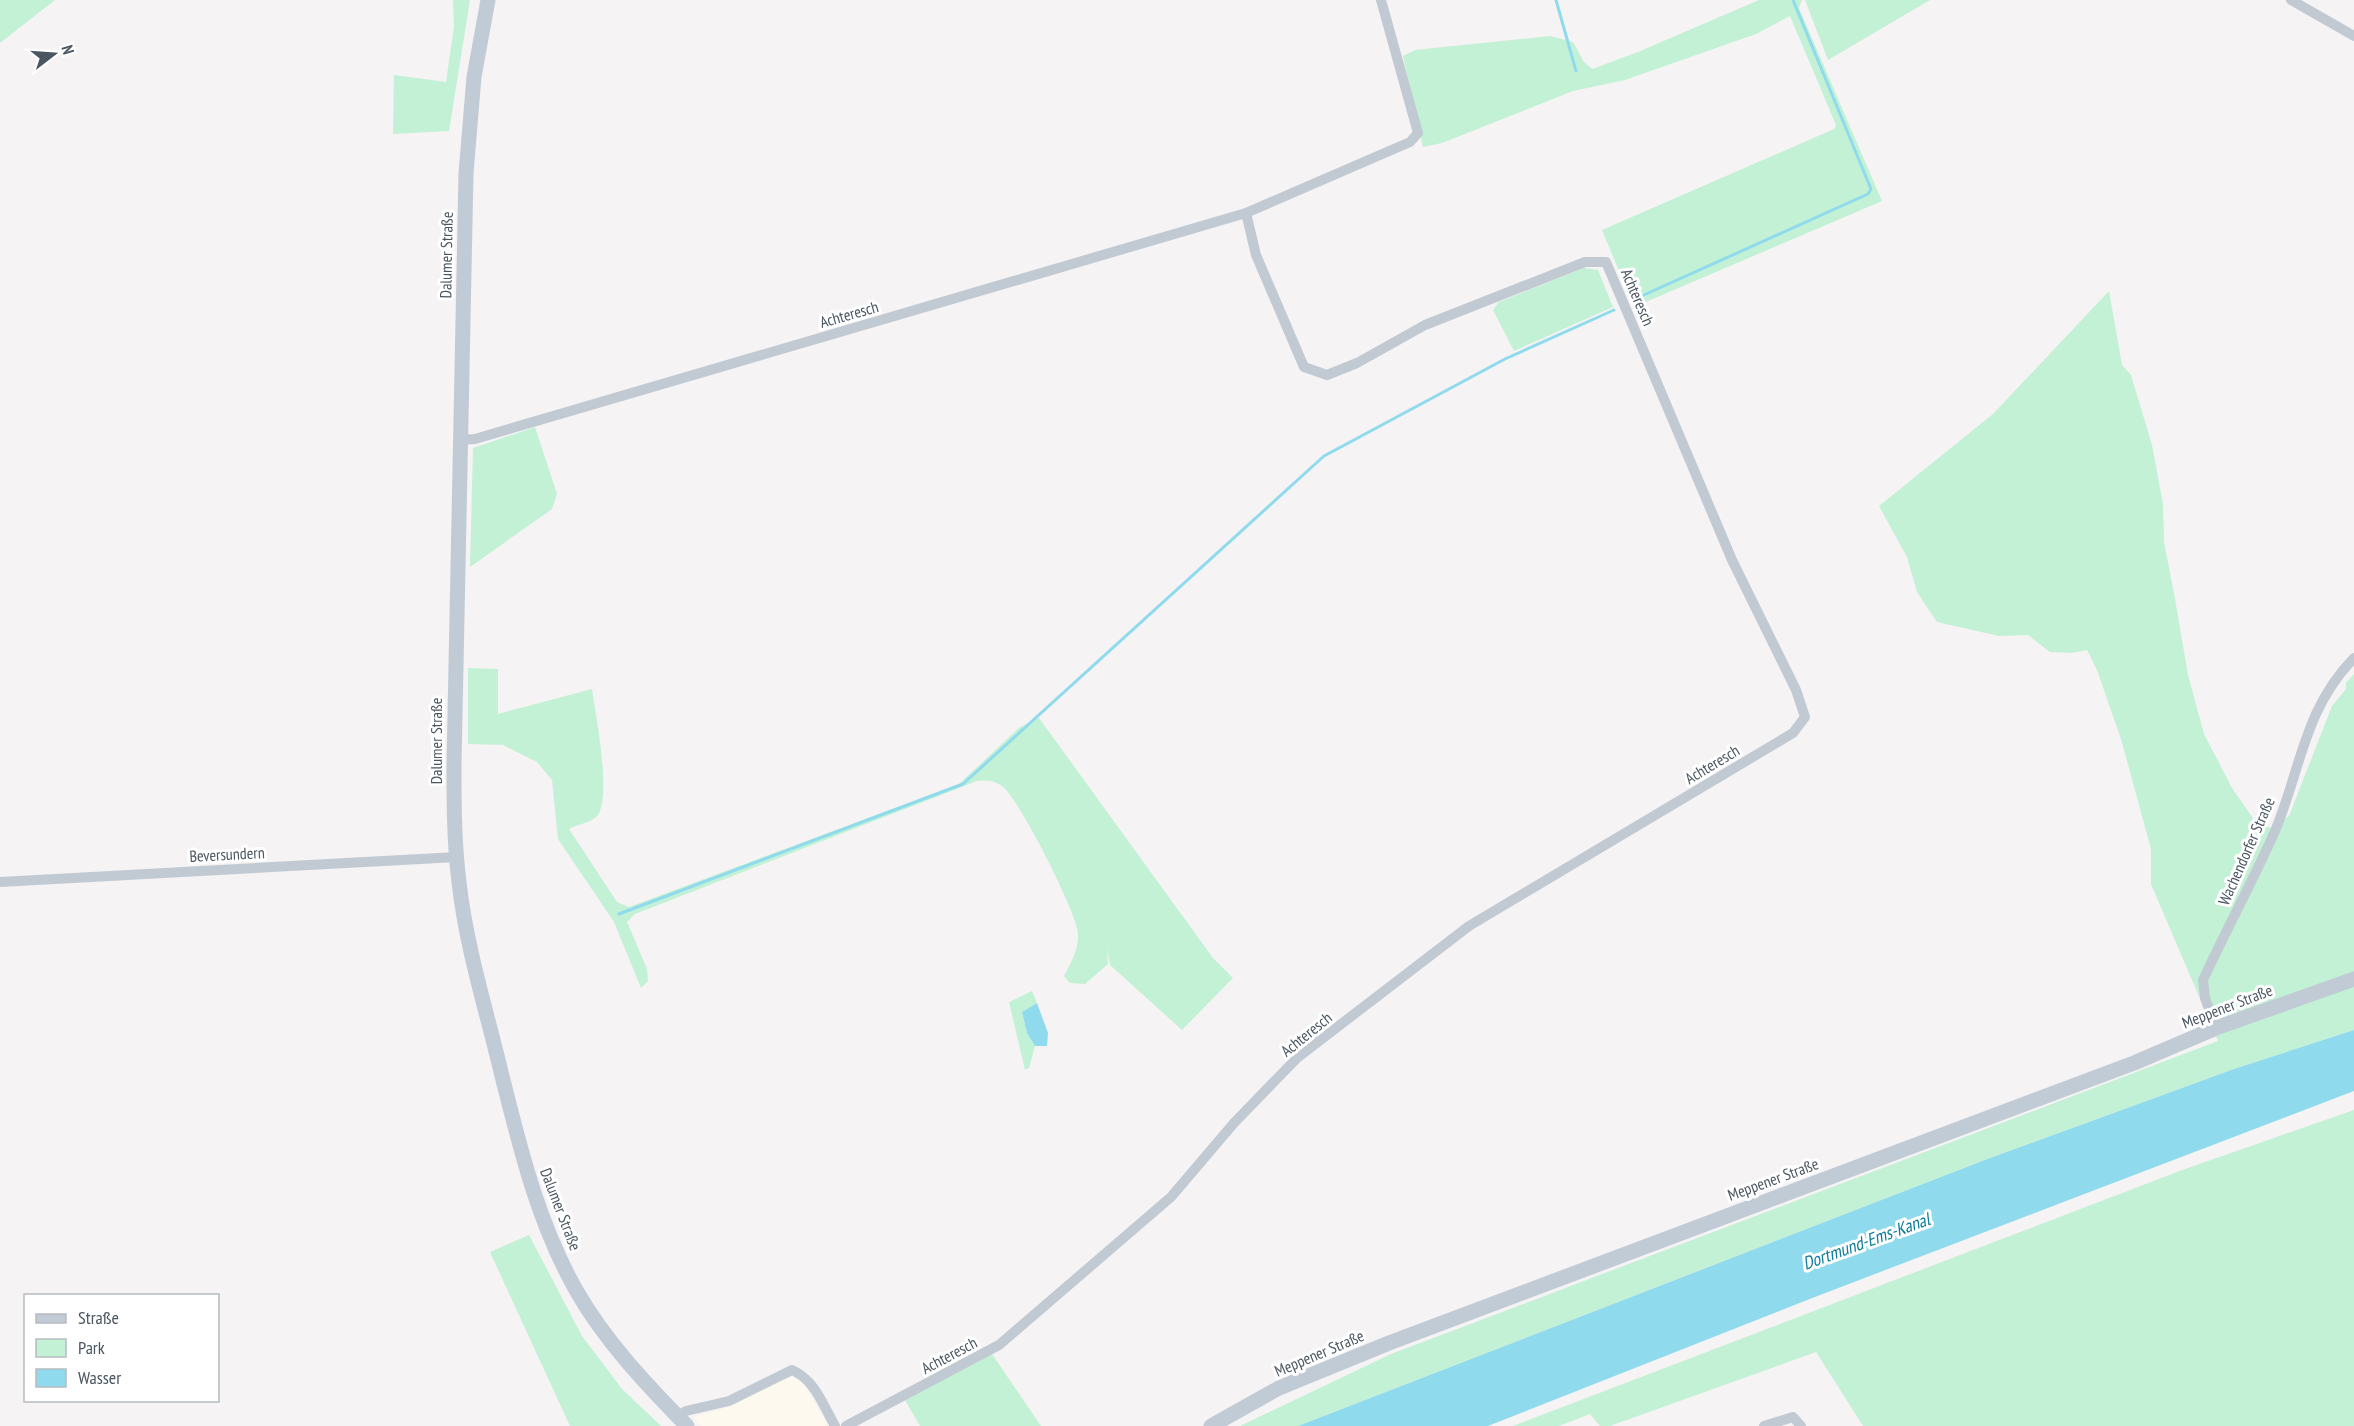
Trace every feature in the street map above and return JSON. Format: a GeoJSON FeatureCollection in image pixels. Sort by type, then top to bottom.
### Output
{"type":"FeatureCollection","features":[{"type":"Feature","properties":{"kind":"main road","name":"Dalumer Straße"},"geometry":{"type":"LineString","coordinates":[[488,0],[475,67],[468,137],[454,764],[456,857],[472,950],[523,1159],[542,1216],[577,1291],[596,1320],[628,1364],[682,1421]]}},
{"type":"Feature","properties":{"kind":"main road","name":"Meppener Straße"},"geometry":{"type":"LineString","coordinates":[[1211,1426],[1248,1404],[1309,1375],[1700,1225],[2134,1063],[2216,1028],[2354,979]]}},
{"type":"Feature","properties":{"kind":"street","name":"Achteresch"},"geometry":{"type":"LineString","coordinates":[[460,440],[486,436],[1246,213],[1410,142],[1418,133],[1381,0]]}},
{"type":"Feature","properties":{"kind":"street"},"geometry":{"type":"LineString","coordinates":[[2291,0],[2354,36]]}},
{"type":"Feature","properties":{"kind":"street","name":"Achteresch"},"geometry":{"type":"LineString","coordinates":[[846,1426],[999,1346],[1172,1197],[1234,1123],[1297,1058],[1469,926],[1792,733],[1805,717],[1796,690],[1732,560],[1606,262],[1585,262],[1425,325],[1357,363],[1327,375],[1304,367],[1256,255],[1246,213]]}},
{"type":"Feature","properties":{"kind":"street","name":"Wachendorfer Straße"},"geometry":{"type":"LineString","coordinates":[[2216,1028],[2205,998],[2203,980],[2275,830],[2313,719],[2324,694],[2354,658]]}},
{"type":"Feature","properties":{"kind":"street","name":"Beversundern"},"geometry":{"type":"LineString","coordinates":[[0,882],[456,857]]}},
{"type":"Feature","properties":{"kind":"street"},"geometry":{"type":"LineString","coordinates":[[682,1421],[686,1411],[729,1401],[792,1370],[804,1375],[814,1387],[835,1426]]}},
{"type":"Feature","properties":{"kind":"street"},"geometry":{"type":"LineString","coordinates":[[1764,1426],[1793,1417],[1801,1426]]}},
{"type":"Feature","properties":{"kind":"shaded area"},"geometry":{"type":"Polygon","coordinates":[[[788,1376],[798,1377],[803,1382],[828,1426],[701,1426],[693,1417],[725,1408],[788,1376]]]}},
{"type":"Feature","properties":{"kind":"green space"},"geometry":{"type":"Polygon","coordinates":[[[0,0],[55,0],[0,43],[0,0]]]}},
{"type":"Feature","properties":{"kind":"green space"},"geometry":{"type":"Polygon","coordinates":[[[453,0],[470,0],[449,131],[393,134],[394,75],[446,82],[454,27],[453,0]]]}},
{"type":"Feature","properties":{"kind":"green space"},"geometry":{"type":"Polygon","coordinates":[[[1759,0],[1802,0],[1799,8],[1882,201],[1634,307],[1602,230],[1834,129],[1836,125],[1790,16],[1756,34],[1625,80],[1573,91],[1442,143],[1423,147],[1403,56],[1415,50],[1550,36],[1573,42],[1584,62],[1592,69],[1638,52],[1759,0]]]}},
{"type":"Feature","properties":{"kind":"green space"},"geometry":{"type":"Polygon","coordinates":[[[1805,0],[1930,0],[1828,60],[1805,0]]]}},
{"type":"Feature","properties":{"kind":"green space"},"geometry":{"type":"Polygon","coordinates":[[[1584,268],[1598,270],[1613,307],[1514,351],[1493,310],[1499,302],[1584,268]]]}},
{"type":"Feature","properties":{"kind":"green space"},"geometry":{"type":"Polygon","coordinates":[[[2109,291],[2122,365],[2131,375],[2152,445],[2163,504],[2164,542],[2188,675],[2204,734],[2232,788],[2257,824],[2272,828],[2289,816],[2332,706],[2346,689],[2346,683],[2354,674],[2354,1030],[2234,1069],[1990,1158],[1298,1426],[1240,1426],[1391,1354],[2218,1041],[2151,884],[2151,849],[2121,739],[2097,670],[2087,650],[2072,653],[2050,652],[2028,635],[1999,636],[1937,622],[1917,592],[1907,557],[1879,506],[1993,414],[2109,291]]]}},
{"type":"Feature","properties":{"kind":"green space"},"geometry":{"type":"Polygon","coordinates":[[[535,427],[557,494],[552,509],[470,567],[473,448],[535,427]]]}},
{"type":"Feature","properties":{"kind":"green space"},"geometry":{"type":"Polygon","coordinates":[[[468,668],[498,669],[498,714],[592,689],[602,757],[603,795],[595,818],[569,829],[617,902],[629,907],[959,784],[1020,727],[1039,718],[1213,958],[1233,978],[1182,1030],[1110,965],[1107,948],[1108,964],[1085,984],[1070,983],[1064,976],[1076,950],[1078,933],[1058,881],[1011,796],[1003,787],[994,782],[977,781],[635,914],[627,922],[647,969],[648,981],[641,988],[614,922],[558,839],[552,780],[537,762],[503,745],[468,744],[468,668]]]}},
{"type":"Feature","properties":{"kind":"green space"},"geometry":{"type":"Polygon","coordinates":[[[1032,991],[1037,1003],[1022,1012],[1027,1033],[1035,1046],[1029,1068],[1025,1070],[1009,1002],[1032,991]]]}},
{"type":"Feature","properties":{"kind":"green space"},"geometry":{"type":"Polygon","coordinates":[[[2354,1110],[2354,1426],[1863,1426],[1816,1352],[1610,1426],[1600,1426],[1590,1414],[1559,1426],[1513,1426],[2185,1169],[2354,1110]]]}},
{"type":"Feature","properties":{"kind":"green space"},"geometry":{"type":"Polygon","coordinates":[[[529,1235],[582,1336],[622,1389],[661,1426],[570,1426],[490,1252],[529,1235]]]}},
{"type":"Feature","properties":{"kind":"green space"},"geometry":{"type":"Polygon","coordinates":[[[992,1354],[1041,1426],[920,1426],[905,1400],[992,1354]]]}},
{"type":"Feature","properties":{"kind":"water"},"geometry":{"type":"Polygon","coordinates":[[[1037,1003],[1048,1033],[1047,1046],[1035,1046],[1027,1033],[1022,1012],[1037,1003]]]}},
{"type":"Feature","properties":{"kind":"water","name":"Dortmund-Ems-Kanal"},"geometry":{"type":"Polygon","coordinates":[[[2354,1030],[2354,1091],[1820,1295],[1488,1426],[1298,1426],[1990,1158],[2234,1069],[2354,1030]]]}},
{"type":"Feature","properties":{"kind":"waterway"},"geometry":{"type":"LineString","coordinates":[[1556,0],[1576,71]]}},
{"type":"Feature","properties":{"kind":"waterway"},"geometry":{"type":"LineString","coordinates":[[1635,299],[1868,194],[1871,189],[1793,0]]}},
{"type":"Feature","properties":{"kind":"waterway"},"geometry":{"type":"LineString","coordinates":[[619,914],[963,784],[1324,456],[1505,359],[1614,310]]}}]}
